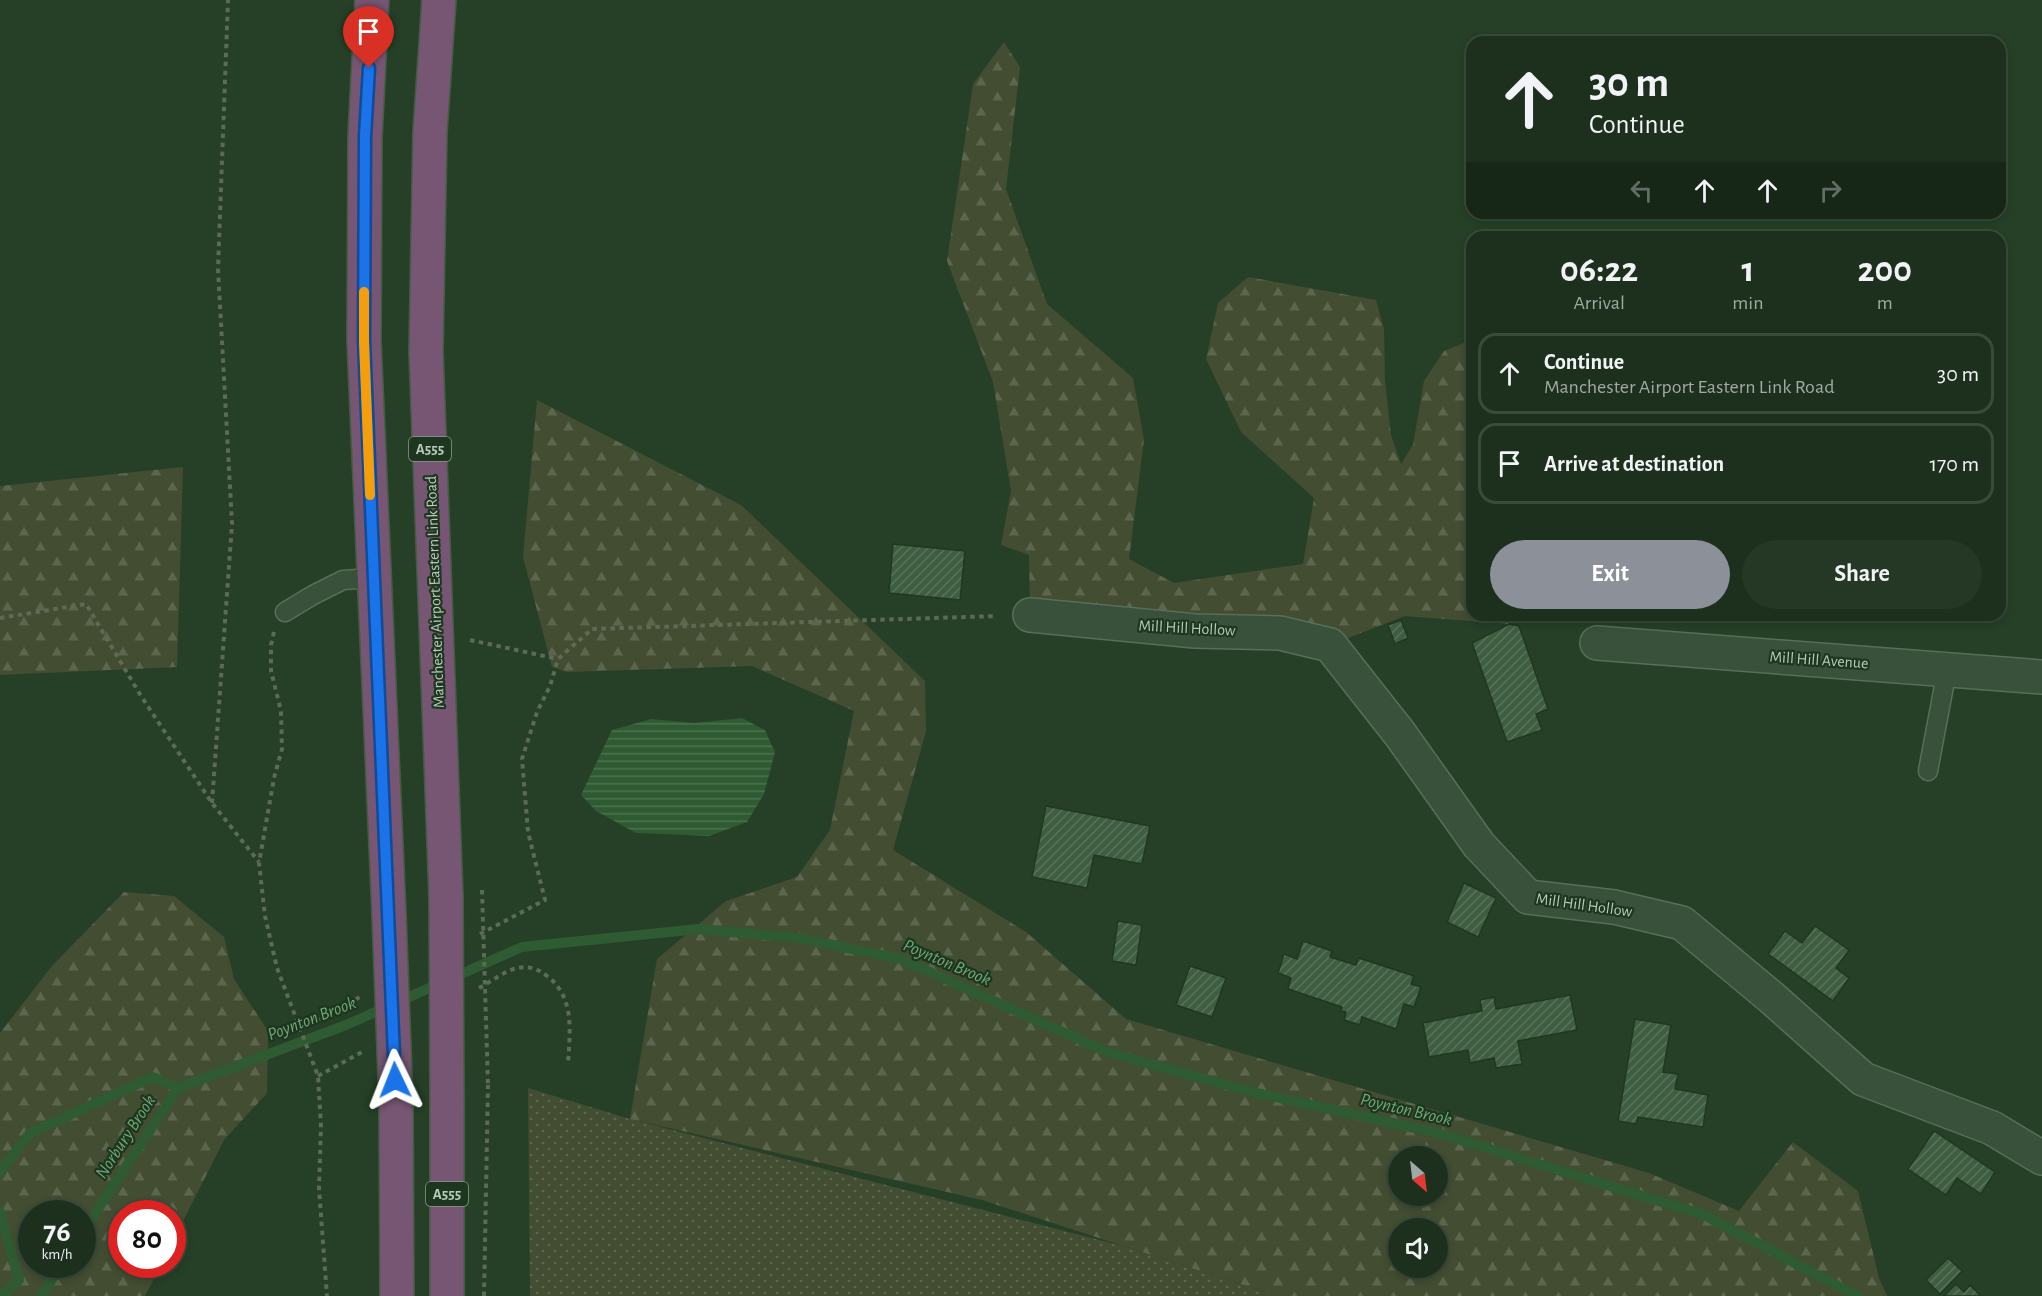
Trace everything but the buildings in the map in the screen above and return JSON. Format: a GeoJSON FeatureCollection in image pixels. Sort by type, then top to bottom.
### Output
{"type":"FeatureCollection","features":[{"type":"Feature","properties":{"kind":"highway"},"geometry":{"type":"LineString","coordinates":[[372,0],[365,136],[364,341],[396,1103],[397,1296]]}},
{"type":"Feature","properties":{"kind":"highway","name":"Manchester Airport Eastern Link Road"},"geometry":{"type":"LineString","coordinates":[[439,0],[430,132],[426,351],[446,897],[447,1296]]}},
{"type":"Feature","properties":{"kind":"street","name":"Mill Hill Hollow"},"geometry":{"type":"LineString","coordinates":[[1030,615],[1196,631],[1280,633],[1330,645],[1400,734],[1479,845],[1528,897],[1614,907],[1682,923],[1772,998],[1863,1079],[1992,1128],[2042,1158]]}},
{"type":"Feature","properties":{"kind":"street","name":"Mill Hill Avenue"},"geometry":{"type":"LineString","coordinates":[[1597,643],[2042,677]]}},
{"type":"Feature","properties":{"kind":"lane"},"geometry":{"type":"LineString","coordinates":[[285,612],[343,580],[374,578]]}},
{"type":"Feature","properties":{"kind":"lane"},"geometry":{"type":"LineString","coordinates":[[1928,771],[1947,670]]}},
{"type":"Feature","properties":{"kind":"path"},"geometry":{"type":"LineString","coordinates":[[212,803],[232,524],[218,269],[228,0]]}},
{"type":"Feature","properties":{"kind":"path"},"geometry":{"type":"LineString","coordinates":[[0,618],[86,604],[141,696],[212,803],[259,863]]}},
{"type":"Feature","properties":{"kind":"path"},"geometry":{"type":"LineString","coordinates":[[285,612],[276,627],[271,645],[271,671],[281,711],[282,749],[274,778],[259,863],[265,916],[277,968],[318,1076],[321,1126],[319,1189],[327,1296]]}},
{"type":"Feature","properties":{"kind":"path"},"geometry":{"type":"LineString","coordinates":[[466,639],[558,659],[592,629],[1030,615]]}},
{"type":"Feature","properties":{"kind":"path"},"geometry":{"type":"LineString","coordinates":[[482,890],[488,1085],[484,1296]]}},
{"type":"Feature","properties":{"kind":"green space"},"geometry":{"type":"Polygon","coordinates":[[[1004,42],[1020,67],[1006,189],[1047,304],[1133,378],[1144,440],[1129,559],[1174,583],[1303,564],[1314,498],[1241,432],[1206,359],[1218,303],[1248,277],[1376,300],[1384,329],[1385,380],[1391,435],[1401,464],[1413,445],[1424,381],[1444,351],[1466,342],[1466,621],[1405,616],[1330,645],[1030,615],[1029,555],[1001,545],[1011,491],[993,382],[947,261],[973,84],[1004,42]]]}},
{"type":"Feature","properties":{"kind":"green space"},"geometry":{"type":"Polygon","coordinates":[[[537,400],[741,505],[925,681],[926,731],[893,850],[1026,932],[1126,1019],[1649,1173],[1739,1211],[1793,1142],[1858,1191],[1879,1278],[1887,1296],[1277,1296],[982,1200],[630,1119],[657,959],[726,901],[797,877],[830,830],[854,711],[752,666],[567,672],[552,667],[523,557],[537,400]]]}},
{"type":"Feature","properties":{"kind":"green space"},"geometry":{"type":"Polygon","coordinates":[[[183,467],[177,667],[0,675],[0,486],[183,467]]]}},
{"type":"Feature","properties":{"kind":"green space"},"geometry":{"type":"Polygon","coordinates":[[[1470,621],[1509,621],[1509,624],[1470,621]]]}},
{"type":"Feature","properties":{"kind":"green space"},"geometry":{"type":"Polygon","coordinates":[[[124,892],[174,896],[224,937],[234,979],[268,1031],[267,1093],[224,1140],[186,1215],[186,1200],[108,1200],[108,1278],[154,1278],[145,1296],[0,1296],[0,1033],[52,966],[124,892]]]}},
{"type":"Feature","properties":{"kind":"green space"},"geometry":{"type":"Polygon","coordinates":[[[528,1088],[630,1119],[1123,1246],[1277,1296],[530,1296],[528,1088]]]}},
{"type":"Feature","properties":{"kind":"shaded area"},"geometry":{"type":"Polygon","coordinates":[[[742,718],[765,730],[775,752],[764,794],[747,822],[709,836],[636,833],[596,811],[581,795],[612,730],[651,719],[694,723],[742,718]]]}},
{"type":"Feature","properties":{"kind":"waterway","name":"Poynton Brook"},"geometry":{"type":"LineString","coordinates":[[0,1172],[30,1133],[153,1077],[178,1088],[346,1025],[522,947],[698,929],[799,938],[901,959],[1107,1052],[1248,1091],[1438,1133],[1704,1215],[1857,1296]]}},
{"type":"Feature","properties":{"kind":"waterway","name":"Norbury Brook"},"geometry":{"type":"LineString","coordinates":[[96,1212],[178,1088]]}},
{"type":"Feature","properties":{"kind":"waterway","name":"Poynton Brook"},"geometry":{"type":"LineString","coordinates":[[0,1212],[19,1280],[1,1296]]}},
{"type":"Feature","properties":{"kind":"waterway","name":"Norbury Brook"},"geometry":{"type":"LineString","coordinates":[[41,1296],[53,1278]]}},
{"type":"Feature","properties":{"kind":"slow traffic"},"geometry":{"type":"LineString","coordinates":[[364,292],[370,495]]}},
{"type":"Feature","properties":{"kind":"route"},"geometry":{"type":"LineString","coordinates":[[369,68],[365,136],[364,341],[395,1080]]}}]}
